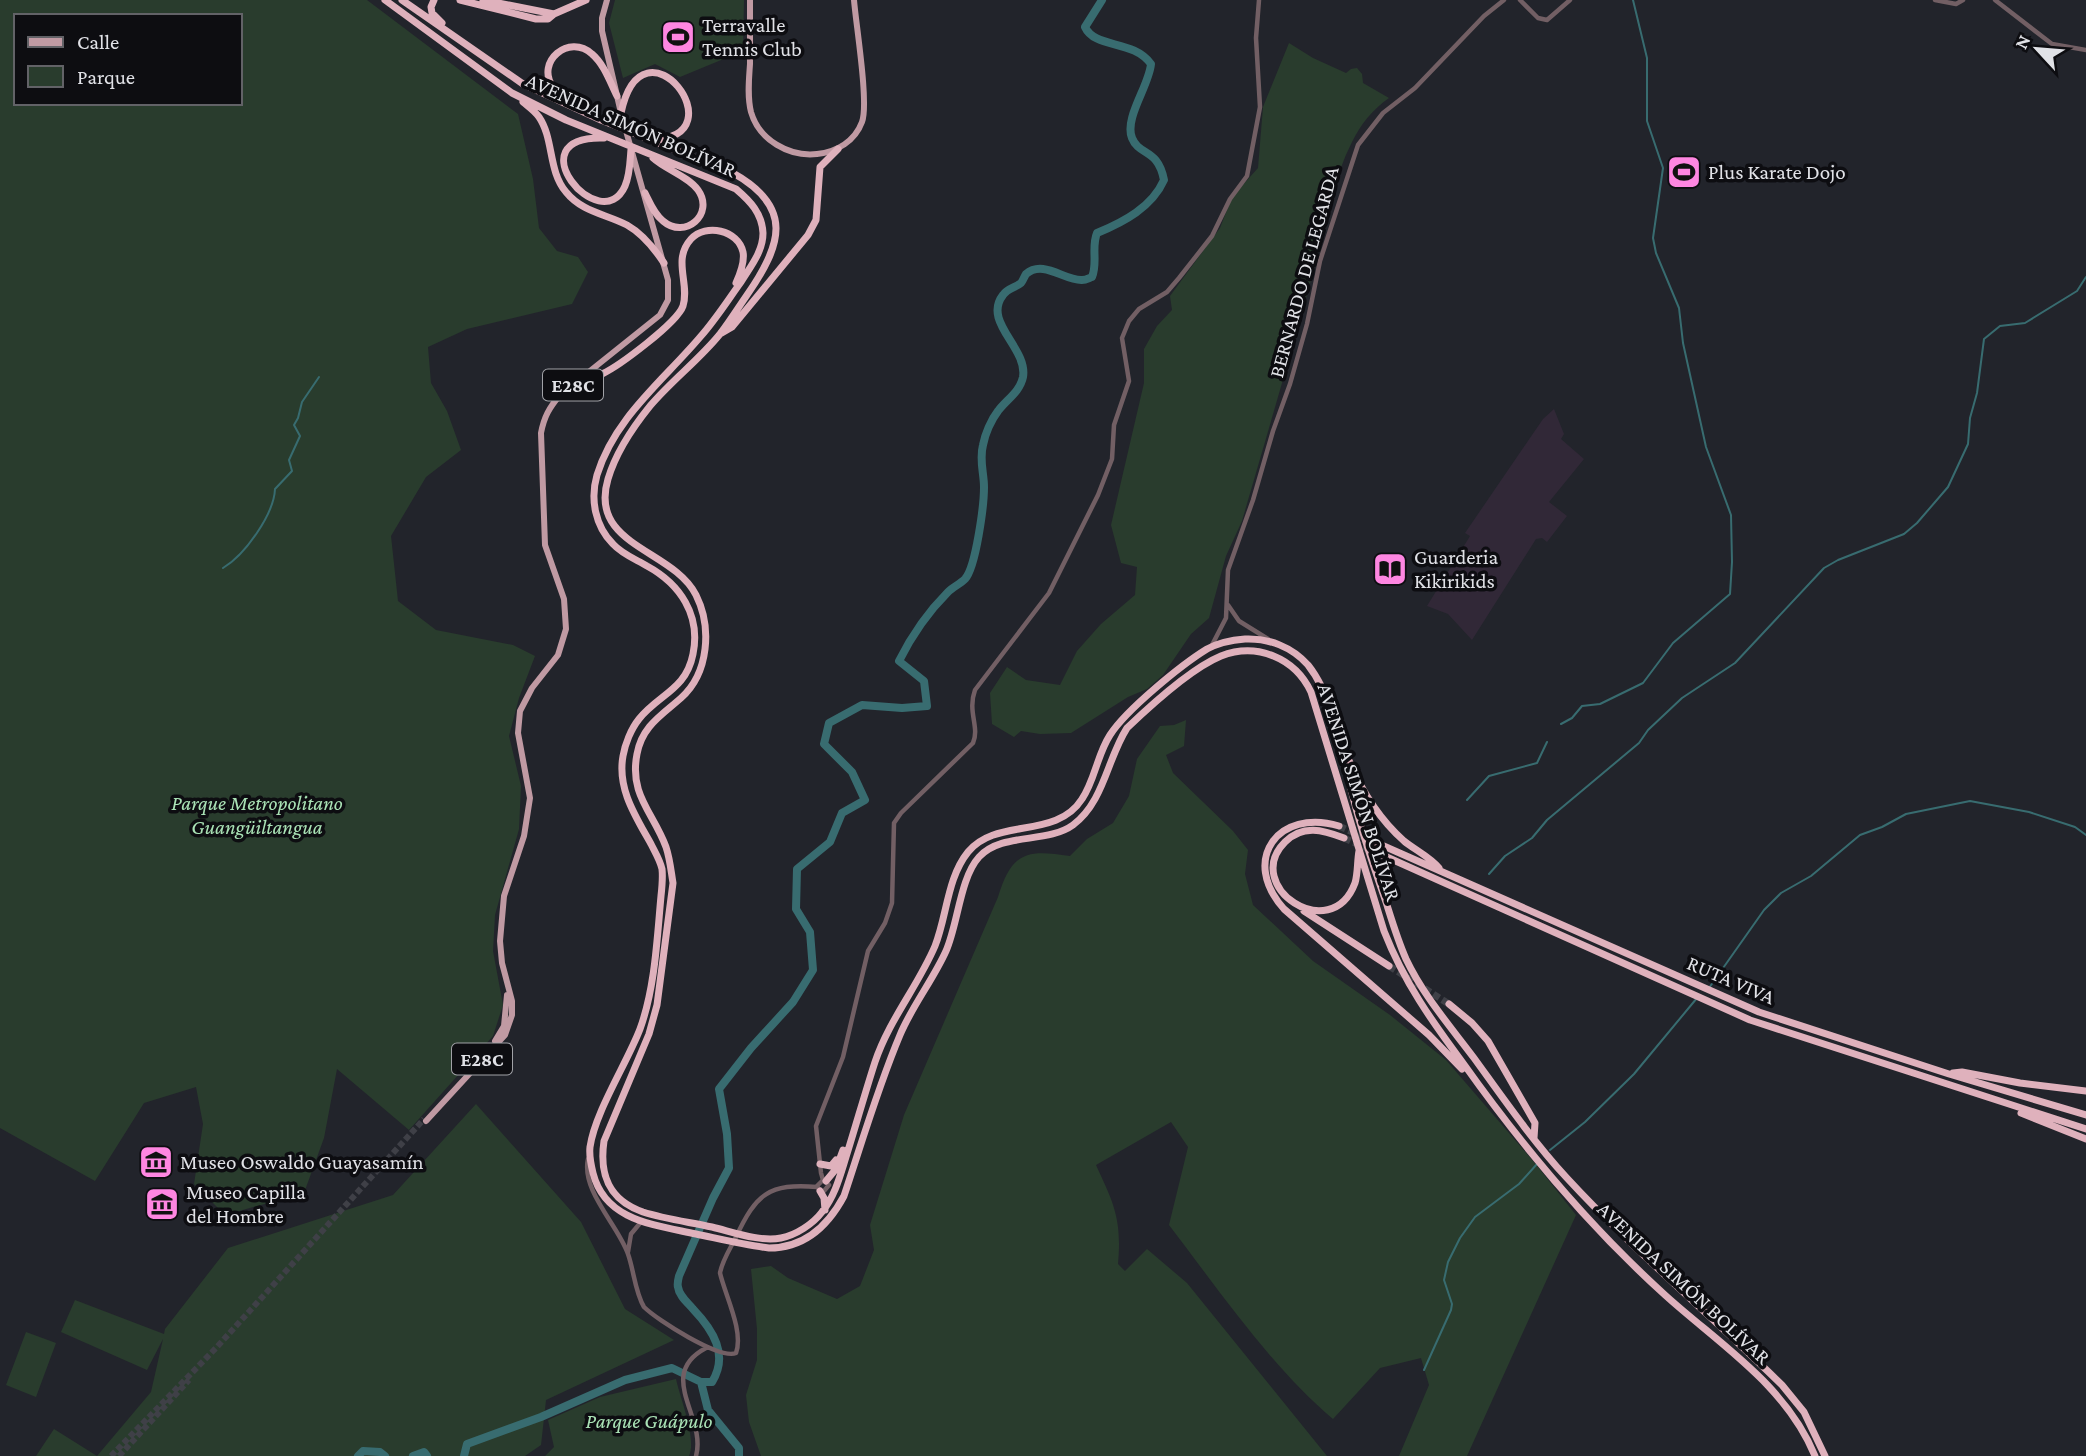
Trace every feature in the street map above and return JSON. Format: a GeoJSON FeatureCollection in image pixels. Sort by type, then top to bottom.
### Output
{"type":"FeatureCollection","features":[{"type":"Feature","properties":{"kind":"highway","name":"AVENIDA SIMÓN BOLÍVAR"},"geometry":{"type":"LineString","coordinates":[[385,0],[512,93],[566,120],[736,189],[754,206],[763,232],[757,257],[728,301],[701,336],[639,402],[622,425],[597,476],[593,496],[602,529],[613,545],[667,578],[681,593],[691,611],[695,626],[691,664],[681,683],[639,719],[623,757],[622,780],[626,797],[659,859],[662,870],[652,972],[644,1017],[596,1126],[590,1147],[595,1182],[605,1201],[617,1211],[641,1222],[746,1245],[781,1248],[819,1230],[835,1213],[844,1196],[901,1032],[946,950],[972,867],[981,855],[995,846],[1046,836],[1072,826],[1094,802],[1118,743],[1127,728],[1140,715],[1209,662],[1233,653],[1258,652],[1282,659],[1292,665],[1305,680],[1384,931],[1395,961],[1411,990],[1481,1088],[1574,1203],[1664,1294],[1776,1392],[1796,1420],[1815,1456]]}},
{"type":"Feature","properties":{"kind":"highway","name":"AVENIDA SIMÓN BOLÍVAR"},"geometry":{"type":"LineString","coordinates":[[402,0],[523,84],[750,182],[773,211],[777,230],[772,254],[719,335],[652,403],[638,421],[620,450],[608,479],[605,498],[612,524],[621,535],[682,576],[695,592],[705,618],[705,649],[696,679],[684,696],[652,722],[642,737],[637,752],[634,776],[639,795],[665,845],[673,883],[657,1005],[649,1034],[604,1141],[601,1160],[612,1191],[635,1209],[656,1216],[750,1236],[769,1239],[792,1235],[810,1224],[825,1209],[836,1190],[877,1056],[889,1027],[935,945],[954,879],[968,851],[996,834],[1057,821],[1070,814],[1081,802],[1108,738],[1119,722],[1139,702],[1211,647],[1243,639],[1275,642],[1294,653],[1307,665],[1319,684],[1341,745],[1358,816],[1404,954],[1424,990],[1562,1172],[1608,1220],[1782,1385],[1804,1412],[1825,1456]]}},
{"type":"Feature","properties":{"kind":"highway"},"geometry":{"type":"LineString","coordinates":[[435,0],[431,7],[432,13],[457,38]]}},
{"type":"Feature","properties":{"kind":"highway"},"geometry":{"type":"LineString","coordinates":[[460,0],[536,19],[548,19],[586,0]]}},
{"type":"Feature","properties":{"kind":"highway"},"geometry":{"type":"LineString","coordinates":[[483,0],[554,14]]}},
{"type":"Feature","properties":{"kind":"highway"},"geometry":{"type":"LineString","coordinates":[[586,113],[557,92],[550,82],[548,65],[561,50],[578,47],[590,52],[599,61],[617,96]]}},
{"type":"Feature","properties":{"kind":"highway"},"geometry":{"type":"LineString","coordinates":[[621,113],[628,88],[638,76],[651,72],[664,75],[673,81],[682,91],[688,105],[687,124],[679,134],[672,137],[649,139]]}},
{"type":"Feature","properties":{"kind":"highway"},"geometry":{"type":"LineString","coordinates":[[512,93],[540,118],[555,173],[565,192],[588,209],[638,232],[664,263]]}},
{"type":"Feature","properties":{"kind":"highway"},"geometry":{"type":"LineString","coordinates":[[611,138],[580,139],[568,148],[565,159],[568,178],[576,189],[587,197],[610,200],[621,194],[627,180],[631,149]]}},
{"type":"Feature","properties":{"kind":"highway"},"geometry":{"type":"LineString","coordinates":[[719,335],[735,324],[808,235],[816,220],[820,167],[838,149]]}},
{"type":"Feature","properties":{"kind":"highway"},"geometry":{"type":"LineString","coordinates":[[645,194],[656,214],[670,226],[688,227],[696,222],[702,213],[703,200],[696,186],[660,164],[648,153]]}},
{"type":"Feature","properties":{"kind":"highway"},"geometry":{"type":"LineString","coordinates":[[586,375],[603,373],[650,340],[678,316],[684,300],[682,257],[688,243],[698,233],[712,230],[725,232],[741,246],[744,260],[728,301]]}},
{"type":"Feature","properties":{"kind":"highway"},"geometry":{"type":"LineString","coordinates":[[1341,745],[1364,792],[1379,815],[1401,838],[1436,863],[1442,871]]}},
{"type":"Feature","properties":{"kind":"highway"},"geometry":{"type":"LineString","coordinates":[[1339,826],[1323,821],[1302,822],[1292,825],[1277,836],[1266,860],[1268,886],[1284,909],[1429,1035],[1481,1088]]}},
{"type":"Feature","properties":{"kind":"highway"},"geometry":{"type":"LineString","coordinates":[[1344,838],[1315,829],[1293,836],[1281,846],[1274,875],[1279,889],[1296,906],[1389,966]]}},
{"type":"Feature","properties":{"kind":"highway","name":"RUTA VIVA"},"geometry":{"type":"LineString","coordinates":[[1377,843],[1734,1002],[1949,1074],[2086,1115]]}},
{"type":"Feature","properties":{"kind":"highway"},"geometry":{"type":"LineString","coordinates":[[1296,906],[1312,911],[1321,910],[1332,908],[1345,899],[1356,878],[1359,847]]}},
{"type":"Feature","properties":{"kind":"highway","name":"RUTA VIVA"},"geometry":{"type":"LineString","coordinates":[[1380,854],[1750,1020],[2086,1129]]}},
{"type":"Feature","properties":{"kind":"highway"},"geometry":{"type":"LineString","coordinates":[[1449,1004],[1488,1041],[1535,1123],[1534,1138]]}},
{"type":"Feature","properties":{"kind":"highway"},"geometry":{"type":"LineString","coordinates":[[1949,1074],[1962,1072],[2086,1091]]}},
{"type":"Feature","properties":{"kind":"highway"},"geometry":{"type":"LineString","coordinates":[[2009,1105],[2028,1116],[2086,1139]]}},
{"type":"Feature","properties":{"kind":"highway"},"geometry":{"type":"LineString","coordinates":[[820,1164],[834,1164],[857,1121]]}},
{"type":"Feature","properties":{"kind":"highway"},"geometry":{"type":"LineString","coordinates":[[825,1181],[836,1169],[845,1145]]}},
{"type":"Feature","properties":{"kind":"highway"},"geometry":{"type":"LineString","coordinates":[[818,1189],[824,1198],[825,1209]]}},
{"type":"Feature","properties":{"kind":"main road","name":"E28C"},"geometry":{"type":"LineString","coordinates":[[425,1120],[495,1041],[504,1026],[508,1008],[500,941],[502,909],[524,835],[530,798],[518,733],[520,711],[525,699],[558,655],[566,629],[564,599],[545,545],[541,433],[548,409],[560,395],[660,315],[670,290],[621,113],[602,32],[601,18],[607,0]]}},
{"type":"Feature","properties":{"kind":"main road"},"geometry":{"type":"LineString","coordinates":[[750,0],[750,103],[759,129],[774,144],[797,153],[815,155],[838,149],[857,131],[864,112],[854,0]]}},
{"type":"Feature","properties":{"kind":"street"},"geometry":{"type":"LineString","coordinates":[[590,1147],[586,1170],[628,1253],[645,1307],[710,1348],[734,1355],[737,1351],[737,1338],[720,1269],[747,1214],[762,1197],[778,1188],[788,1185],[828,1189],[820,1164],[817,1119],[843,1057],[868,951],[885,923],[892,903],[894,823],[973,743],[976,734],[970,706],[975,690],[1044,600],[1098,495],[1112,459],[1114,425],[1129,381],[1122,338],[1129,321],[1139,309],[1167,292],[1179,278],[1212,236],[1230,199],[1247,176],[1260,107],[1256,38],[1259,0]]}},
{"type":"Feature","properties":{"kind":"street","name":"BERNARDO DE LEGARDA"},"geometry":{"type":"LineString","coordinates":[[1211,647],[1223,626],[1228,605],[1228,570],[1290,384],[1307,324],[1320,261],[1358,145],[1383,114],[1415,88],[1484,16],[1504,0]]}},
{"type":"Feature","properties":{"kind":"street"},"geometry":{"type":"LineString","coordinates":[[1520,0],[1538,18],[1547,20],[1570,0]]}},
{"type":"Feature","properties":{"kind":"street"},"geometry":{"type":"LineString","coordinates":[[1936,0],[1956,4],[1964,0]]}},
{"type":"Feature","properties":{"kind":"street"},"geometry":{"type":"LineString","coordinates":[[1995,0],[2052,44],[2086,50]]}},
{"type":"Feature","properties":{"kind":"street"},"geometry":{"type":"LineString","coordinates":[[1228,605],[1239,621],[1275,642]]}},
{"type":"Feature","properties":{"kind":"street"},"geometry":{"type":"LineString","coordinates":[[818,1189],[818,1182],[825,1181]]}},
{"type":"Feature","properties":{"kind":"street"},"geometry":{"type":"LineString","coordinates":[[628,1253],[631,1234],[641,1222]]}},
{"type":"Feature","properties":{"kind":"street"},"geometry":{"type":"LineString","coordinates":[[696,1456],[697,1437],[683,1381],[686,1363],[696,1354],[710,1348]]}},
{"type":"Feature","properties":{"kind":"shaded area"},"geometry":{"type":"Polygon","coordinates":[[[1554,409],[1564,434],[1561,439],[1584,459],[1549,502],[1567,516],[1547,542],[1542,538],[1536,539],[1472,640],[1448,614],[1427,606],[1470,536],[1465,533],[1543,419],[1554,409]]]}},
{"type":"Feature","properties":{"kind":"green space","name":"Parque Metropolitano Guangüiltangua"},"geometry":{"type":"Polygon","coordinates":[[[0,0],[367,0],[518,114],[533,179],[539,228],[557,251],[578,257],[588,272],[572,304],[467,329],[428,347],[431,383],[447,411],[461,450],[426,477],[391,536],[398,601],[436,630],[513,645],[535,656],[519,698],[509,736],[521,786],[519,829],[495,915],[493,951],[503,1005],[493,1036],[409,1130],[337,1069],[324,1138],[304,1193],[225,1215],[194,1184],[203,1124],[196,1087],[144,1103],[95,1181],[0,1128],[0,0]]]}},
{"type":"Feature","properties":{"kind":"green space","name":"Terravalle Tennis Club"},"geometry":{"type":"Polygon","coordinates":[[[615,0],[744,0],[743,51],[680,77],[655,64],[623,78],[609,23],[615,0]]]}},
{"type":"Feature","properties":{"kind":"green space"},"geometry":{"type":"Polygon","coordinates":[[[1289,43],[1346,73],[1357,68],[1362,74],[1363,83],[1389,98],[1372,112],[1359,129],[1338,175],[1303,310],[1242,521],[1226,556],[1209,618],[1191,634],[1163,675],[1147,689],[1128,697],[1071,733],[1040,734],[1021,731],[1014,737],[992,724],[990,693],[1007,667],[1026,680],[1060,685],[1077,651],[1101,624],[1135,595],[1137,567],[1121,563],[1111,525],[1144,383],[1144,349],[1157,326],[1172,310],[1170,296],[1220,228],[1232,197],[1258,168],[1263,107],[1289,43]]]}},
{"type":"Feature","properties":{"kind":"green space"},"geometry":{"type":"Polygon","coordinates":[[[1186,720],[1184,746],[1166,755],[1173,773],[1233,831],[1248,850],[1245,874],[1253,905],[1313,961],[1390,1015],[1446,1060],[1576,1215],[1467,1456],[1399,1456],[1429,1385],[1421,1358],[1380,1368],[1333,1419],[1310,1399],[1267,1352],[1169,1225],[1188,1147],[1171,1122],[1096,1165],[1118,1223],[1118,1264],[1125,1271],[1147,1249],[1187,1283],[1327,1456],[761,1456],[749,1422],[746,1395],[757,1360],[751,1269],[771,1266],[788,1278],[837,1299],[860,1286],[874,1250],[870,1225],[904,1115],[1009,871],[1015,862],[1032,854],[1070,856],[1087,839],[1113,823],[1129,796],[1137,759],[1160,726],[1174,725],[1186,720]]]}},
{"type":"Feature","properties":{"kind":"green space"},"geometry":{"type":"Polygon","coordinates":[[[476,1104],[581,1222],[625,1309],[674,1340],[546,1400],[541,1445],[525,1456],[97,1456],[151,1392],[163,1339],[147,1370],[61,1332],[75,1300],[164,1334],[165,1329],[228,1248],[393,1195],[476,1104]]]}},
{"type":"Feature","properties":{"kind":"green space"},"geometry":{"type":"Polygon","coordinates":[[[26,1332],[56,1343],[36,1397],[6,1385],[26,1332]]]}},
{"type":"Feature","properties":{"kind":"green space","name":"Parque Guápulo"},"geometry":{"type":"Polygon","coordinates":[[[676,1379],[691,1439],[689,1456],[545,1456],[554,1447],[548,1420],[600,1397],[676,1379]]]}},
{"type":"Feature","properties":{"kind":"green space"},"geometry":{"type":"Polygon","coordinates":[[[54,1429],[97,1456],[36,1456],[54,1429]]]}},
{"type":"Feature","properties":{"kind":"waterway"},"geometry":{"type":"LineString","coordinates":[[739,1456],[739,1448],[708,1410],[701,1382],[712,1382],[717,1372],[719,1353],[716,1343],[707,1325],[682,1296],[678,1285],[679,1276],[729,1168],[727,1134],[719,1089],[751,1048],[793,1002],[813,970],[810,932],[796,909],[797,869],[830,842],[842,813],[865,800],[852,772],[824,744],[829,723],[862,705],[902,708],[927,706],[924,681],[899,661],[927,616],[969,572],[983,507],[981,456],[984,441],[993,419],[1016,391],[1023,377],[1019,356],[1001,325],[998,305],[1003,295],[1021,283],[1026,274],[1033,270],[1047,270],[1083,280],[1092,277],[1097,233],[1145,206],[1164,180],[1157,162],[1135,144],[1130,130],[1151,64],[1134,51],[1097,39],[1090,34],[1085,27],[1102,0]]}},
{"type":"Feature","properties":{"kind":"waterway"},"geometry":{"type":"LineString","coordinates":[[1561,724],[1572,718],[1582,706],[1600,704],[1643,683],[1673,643],[1730,594],[1731,515],[1706,447],[1683,343],[1679,308],[1656,253],[1653,238],[1663,168],[1647,121],[1647,58],[1633,0]]}},
{"type":"Feature","properties":{"kind":"waterway"},"geometry":{"type":"LineString","coordinates":[[1489,874],[1505,856],[1532,838],[1547,820],[1639,743],[1648,730],[1682,698],[1735,663],[1824,568],[1904,534],[1917,523],[1948,487],[1968,444],[1984,339],[2000,326],[2025,323],[2077,291],[2086,277]]}},
{"type":"Feature","properties":{"kind":"waterway"},"geometry":{"type":"LineString","coordinates":[[223,568],[240,554],[257,533],[270,510],[275,489],[292,471],[289,460],[300,436],[294,425],[302,402],[319,377]]}},
{"type":"Feature","properties":{"kind":"waterway"},"geometry":{"type":"LineString","coordinates":[[1467,800],[1489,776],[1537,763],[1547,742]]}},
{"type":"Feature","properties":{"kind":"waterway"},"geometry":{"type":"LineString","coordinates":[[1709,988],[1764,910],[1781,893],[1811,876],[1860,835],[1906,814],[1970,801],[2029,812],[2075,827],[2086,835]]}},
{"type":"Feature","properties":{"kind":"waterway"},"geometry":{"type":"LineString","coordinates":[[1550,1150],[1585,1122],[1634,1074],[1697,998]]}},
{"type":"Feature","properties":{"kind":"waterway"},"geometry":{"type":"LineString","coordinates":[[1424,1370],[1451,1310],[1452,1304],[1444,1280],[1448,1262],[1460,1238],[1475,1217],[1519,1184],[1537,1164]]}},
{"type":"Feature","properties":{"kind":"waterway"},"geometry":{"type":"LineString","coordinates":[[464,1456],[467,1444],[541,1417],[625,1380],[672,1368],[701,1382]]}},
{"type":"Feature","properties":{"kind":"waterway"},"geometry":{"type":"LineString","coordinates":[[358,1456],[363,1451],[380,1452],[385,1456]]}},
{"type":"Feature","properties":{"kind":"waterway"},"geometry":{"type":"LineString","coordinates":[[413,1456],[424,1452],[427,1456]]}},
{"type":"Feature","properties":{"kind":"tunnel"},"geometry":{"type":"LineString","coordinates":[[1339,826],[1377,843]]}},
{"type":"Feature","properties":{"kind":"tunnel"},"geometry":{"type":"LineString","coordinates":[[1344,838],[1380,854]]}},
{"type":"Feature","properties":{"kind":"tunnel"},"geometry":{"type":"LineString","coordinates":[[1389,966],[1449,1004]]}},
{"type":"Feature","properties":{"kind":"tunnel"},"geometry":{"type":"LineString","coordinates":[[111,1456],[216,1348],[424,1119]]}},
{"type":"Feature","properties":{"kind":"tunnel"},"geometry":{"type":"LineString","coordinates":[[119,1456],[189,1380]]}},
{"type":"Feature","properties":{"kind":"place","name":"Terravalle Tennis Club"},"geometry":{"type":"Point","coordinates":[678,37]}},
{"type":"Feature","properties":{"kind":"place","name":"Plus Karate Dojo"},"geometry":{"type":"Point","coordinates":[1684,172]}},
{"type":"Feature","properties":{"kind":"place","name":"Guarderia Kikirikids"},"geometry":{"type":"Point","coordinates":[1390,569]}},
{"type":"Feature","properties":{"kind":"place","name":"Museo Oswaldo Guayasamín"},"geometry":{"type":"Point","coordinates":[156,1162]}},
{"type":"Feature","properties":{"kind":"place","name":"Museo Capilla del Hombre"},"geometry":{"type":"Point","coordinates":[162,1204]}}]}
